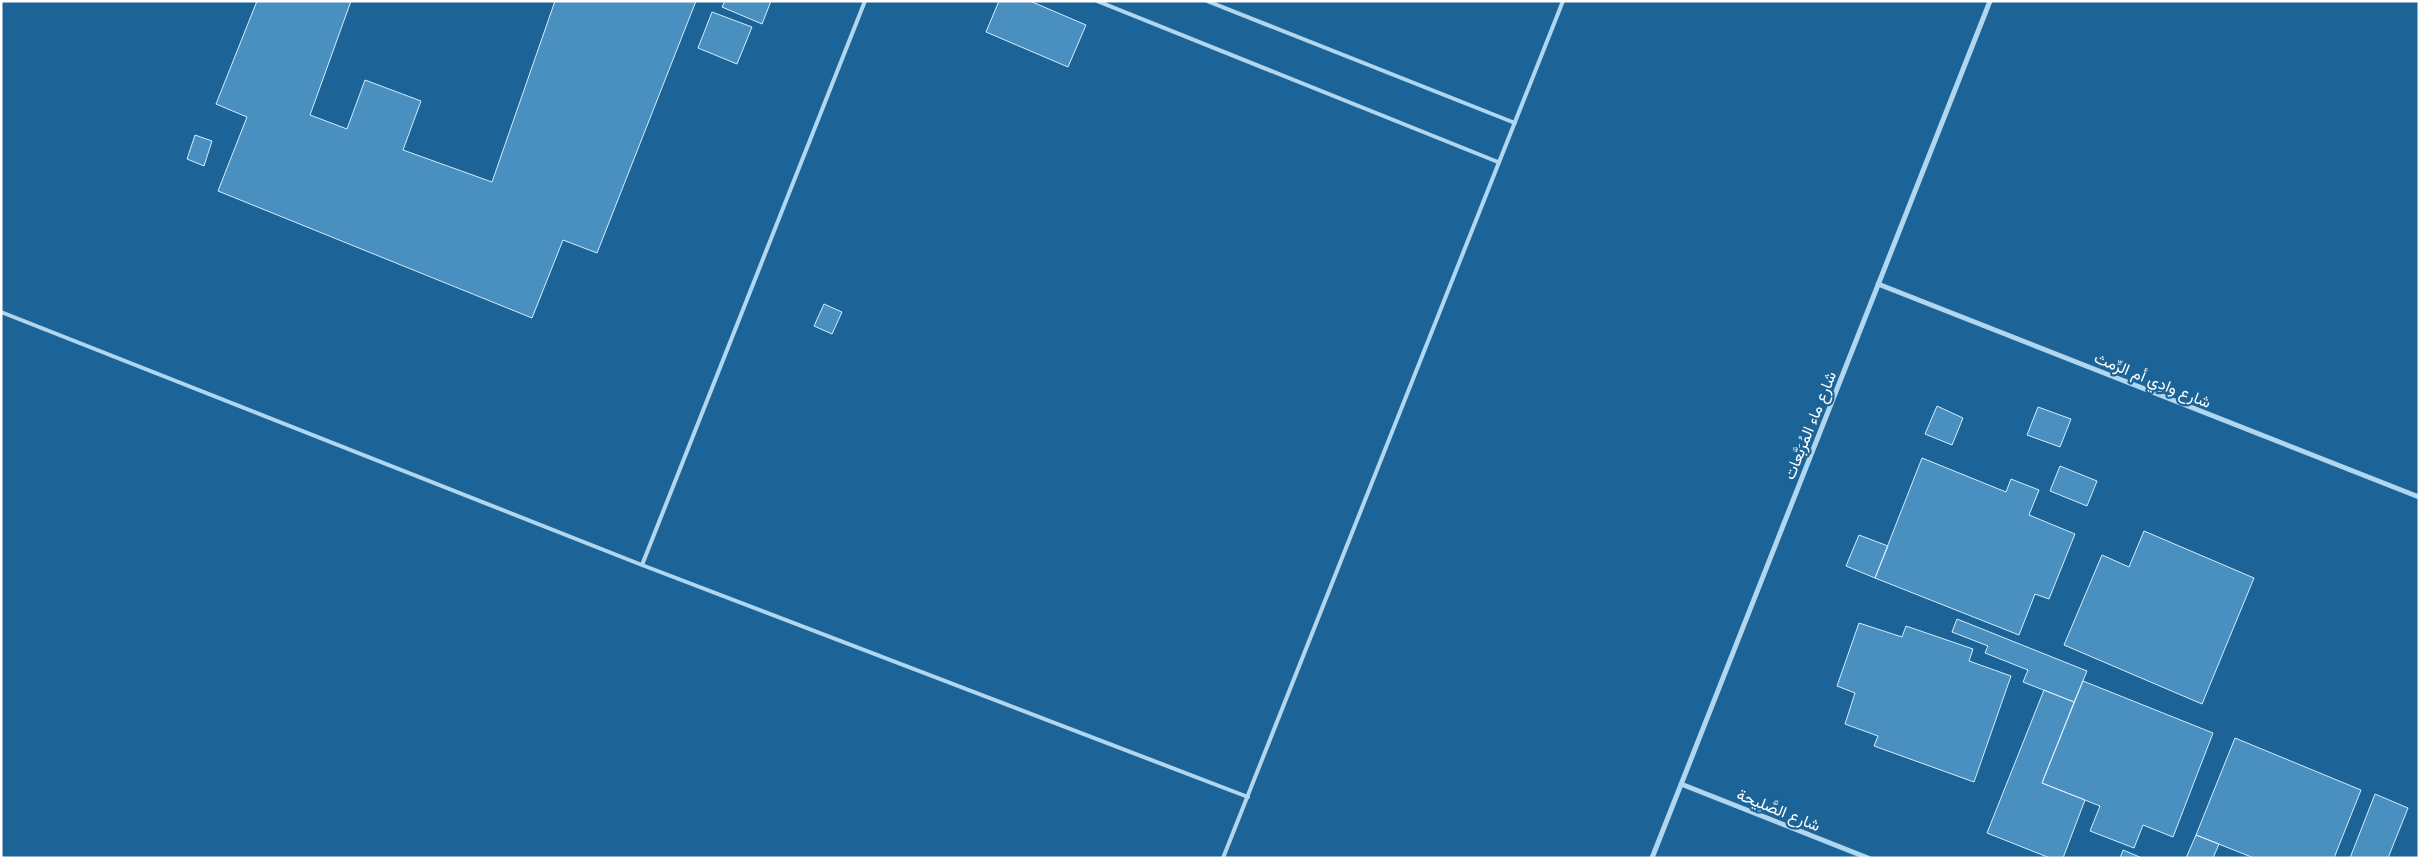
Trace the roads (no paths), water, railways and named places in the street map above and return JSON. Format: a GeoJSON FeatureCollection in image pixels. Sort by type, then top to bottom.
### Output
{"type":"FeatureCollection","features":[{"type":"Feature","properties":{"kind":"street","name":"شارع ماء المُرَبَّعات"},"geometry":{"type":"LineString","coordinates":[[1652,858],[1990,1]]}},
{"type":"Feature","properties":{"kind":"street","name":"شارع وادِي أم الرِّمث"},"geometry":{"type":"LineString","coordinates":[[1878,284],[2419,498]]}},
{"type":"Feature","properties":{"kind":"street","name":"شارع الصَّلِيحة"},"geometry":{"type":"LineString","coordinates":[[1681,784],[1868,858]]}},
{"type":"Feature","properties":{"kind":"lane"},"geometry":{"type":"LineString","coordinates":[[642,565],[866,1]]}},
{"type":"Feature","properties":{"kind":"lane"},"geometry":{"type":"LineString","coordinates":[[1097,1],[1498,162]]}},
{"type":"Feature","properties":{"kind":"lane"},"geometry":{"type":"LineString","coordinates":[[1207,1],[1515,123]]}},
{"type":"Feature","properties":{"kind":"lane"},"geometry":{"type":"LineString","coordinates":[[1224,858],[1563,1]]}},
{"type":"Feature","properties":{"kind":"lane"},"geometry":{"type":"LineString","coordinates":[[1,312],[642,565],[1248,796]]}}]}
